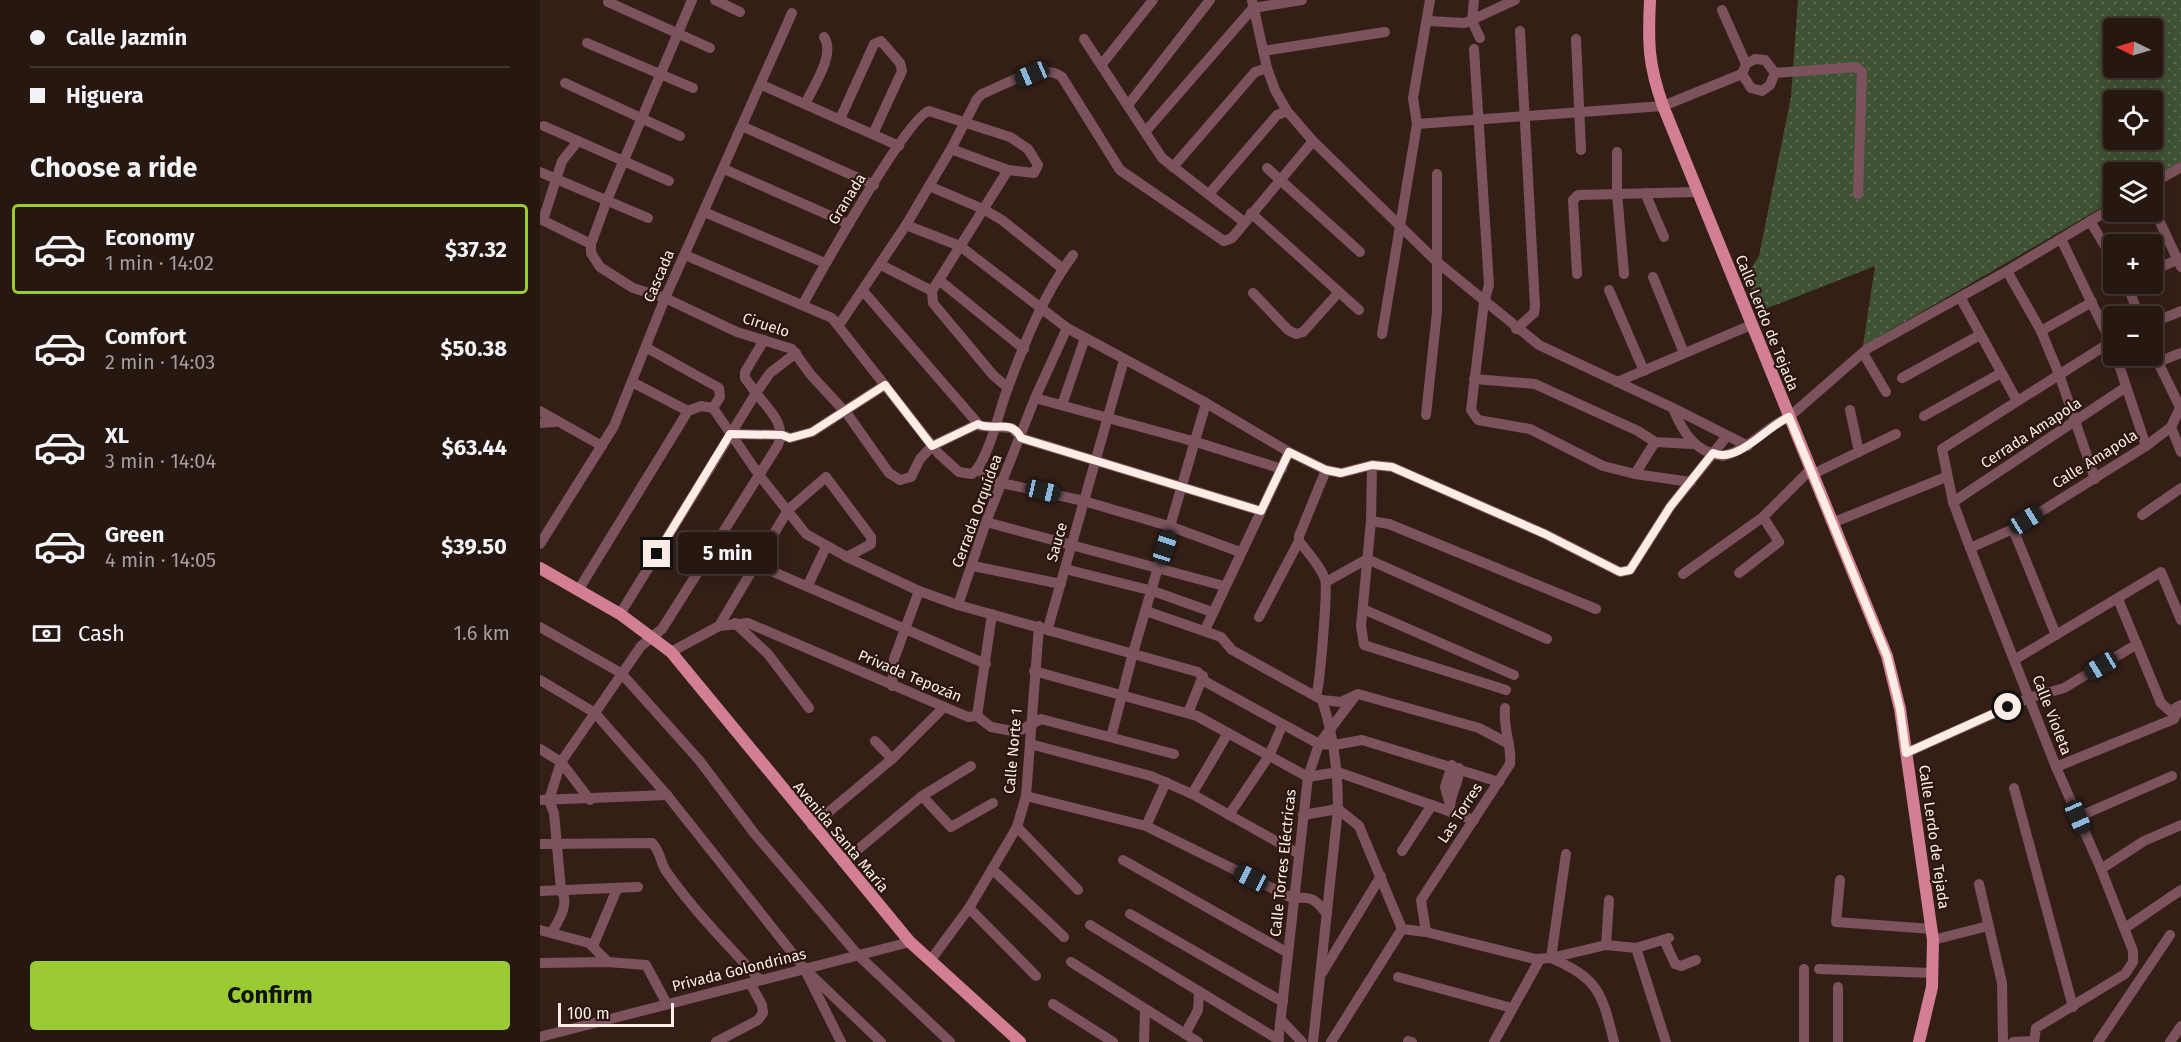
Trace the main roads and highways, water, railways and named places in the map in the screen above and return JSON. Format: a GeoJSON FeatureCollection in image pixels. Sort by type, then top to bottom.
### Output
{"type":"FeatureCollection","features":[{"type":"Feature","properties":{"kind":"main road","name":"Calle Lerdo de Tejada"},"geometry":{"type":"LineString","coordinates":[[1650,0],[1647,51],[1652,75],[1663,106],[1887,656],[1900,709],[1933,935],[1933,974],[1919,1042]]}},
{"type":"Feature","properties":{"kind":"main road","name":"Avenida Santa María"},"geometry":{"type":"LineString","coordinates":[[540,568],[620,614],[671,651],[812,826],[910,942],[1015,1041]]}}]}
